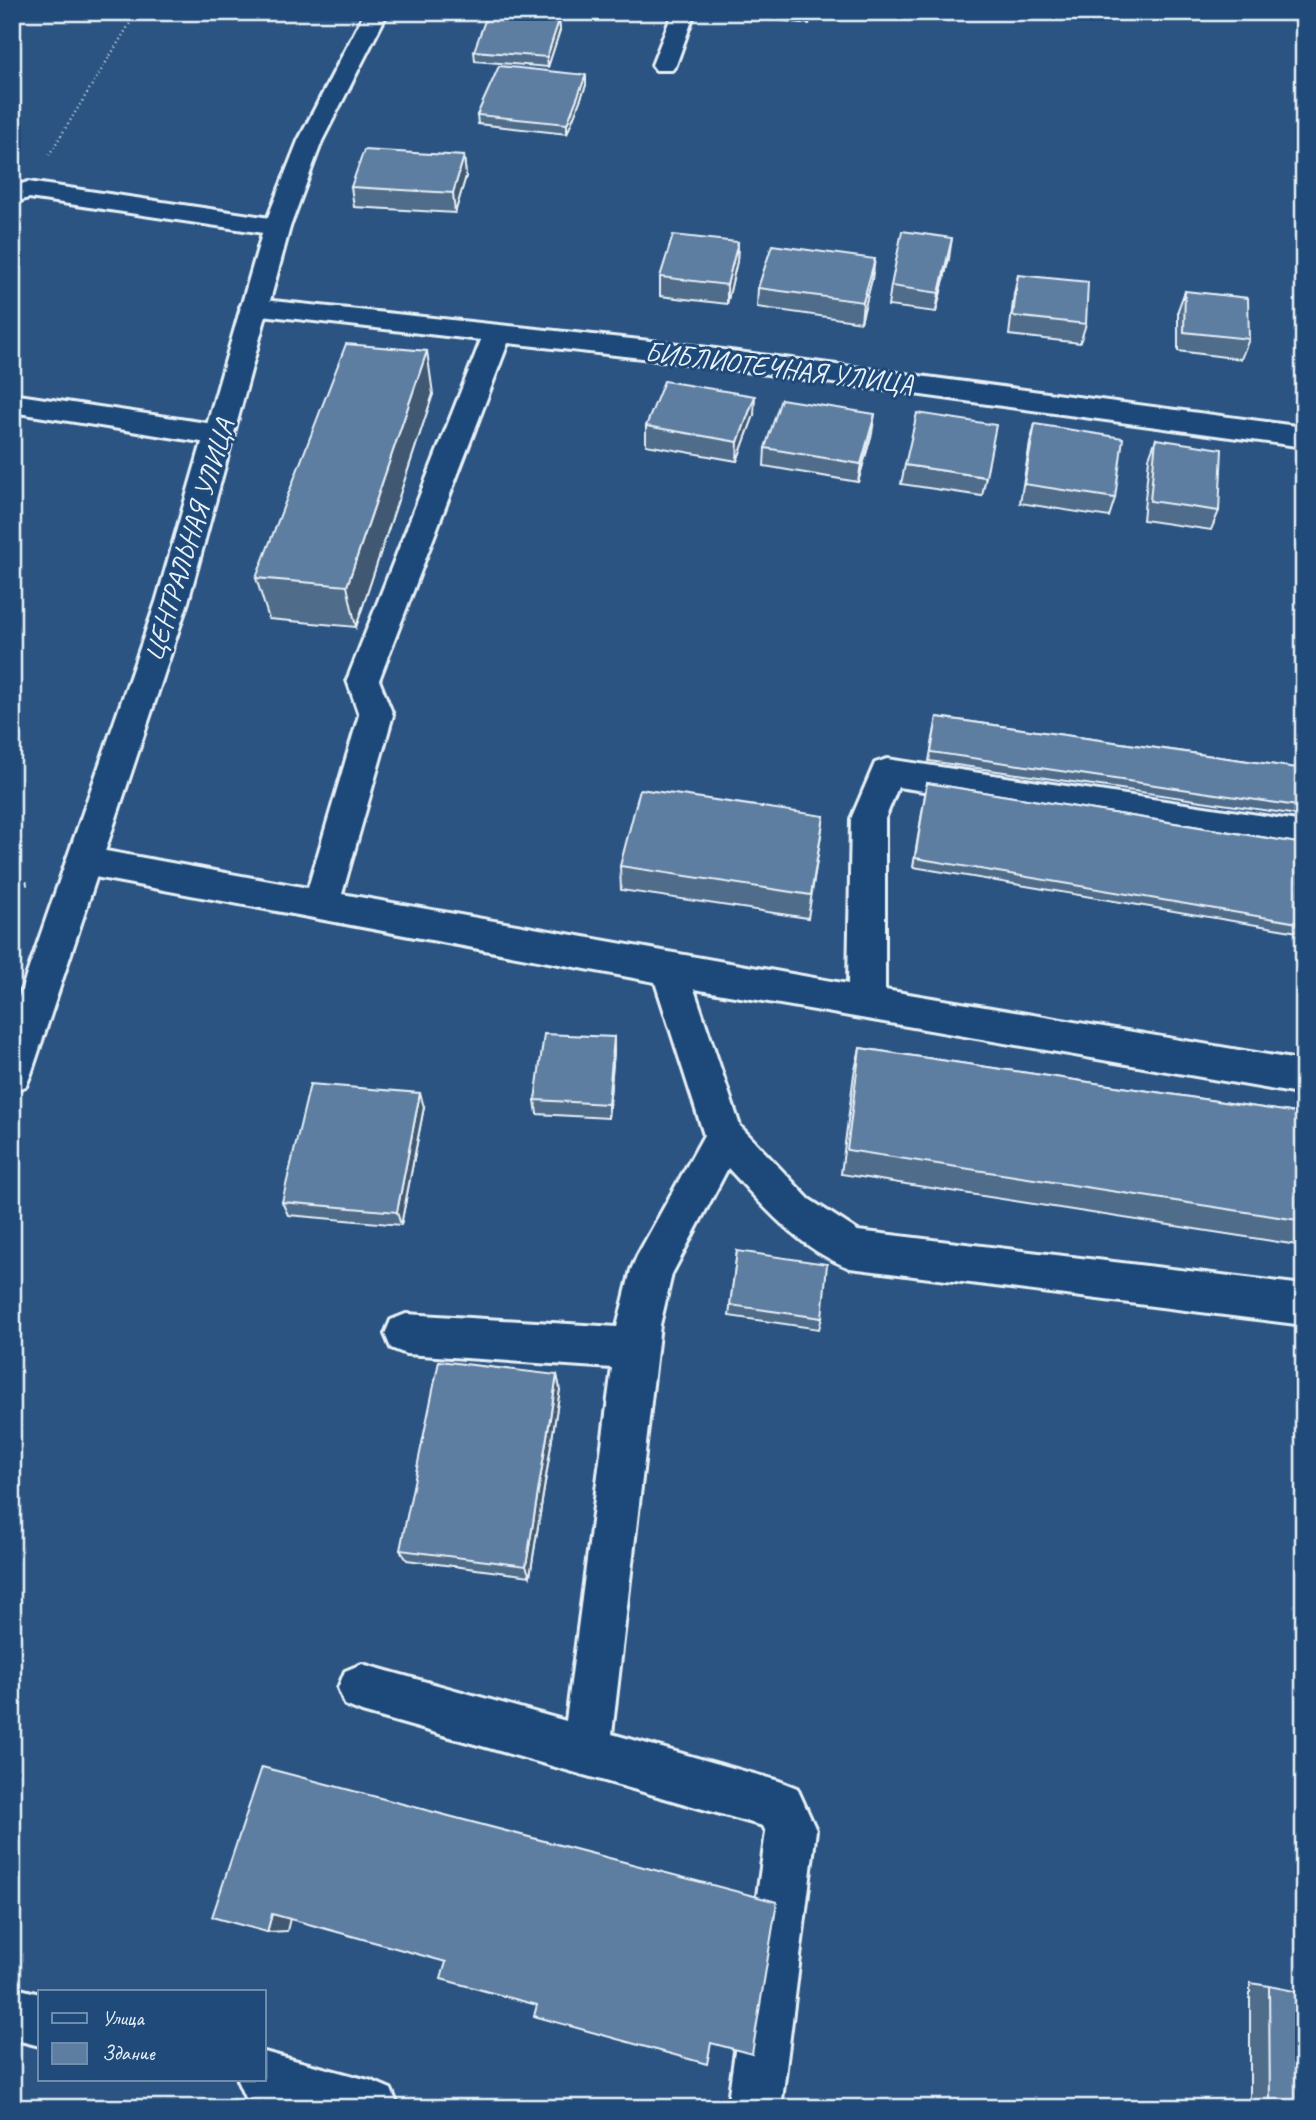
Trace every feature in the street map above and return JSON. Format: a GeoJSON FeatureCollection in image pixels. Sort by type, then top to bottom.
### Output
{"type":"FeatureCollection","features":[{"type":"Feature","properties":{"kind":"main road","name":"ЦЕНТРАЛЬНАЯ УЛИЦА"},"geometry":{"type":"LineString","coordinates":[[12,1074],[172,602],[277,227],[310,141],[377,12]]}},
{"type":"Feature","properties":{"kind":"main road"},"geometry":{"type":"LineString","coordinates":[[664,65],[684,12]]}},
{"type":"Feature","properties":{"kind":"main road"},"geometry":{"type":"LineString","coordinates":[[20,192],[277,227]]}},
{"type":"Feature","properties":{"kind":"main road","name":"БИБЛИОТЕЧНАЯ УЛИЦА"},"geometry":{"type":"LineString","coordinates":[[254,307],[678,353],[1304,437]]}},
{"type":"Feature","properties":{"kind":"main road"},"geometry":{"type":"LineString","coordinates":[[321,904],[376,715],[363,680],[498,332]]}},
{"type":"Feature","properties":{"kind":"main road"},"geometry":{"type":"LineString","coordinates":[[12,403],[220,435]]}},
{"type":"Feature","properties":{"kind":"main road"},"geometry":{"type":"LineString","coordinates":[[866,1002],[868,819],[887,772],[1304,836]]}},
{"type":"Feature","properties":{"kind":"main road"},"geometry":{"type":"LineString","coordinates":[[85,861],[669,969],[1304,1078]]}},
{"type":"Feature","properties":{"kind":"main road"},"geometry":{"type":"LineString","coordinates":[[669,969],[724,1136],[795,1212],[850,1249],[1304,1306]]}},
{"type":"Feature","properties":{"kind":"main road"},"geometry":{"type":"LineString","coordinates":[[586,1752],[635,1349],[652,1270],[724,1136]]}},
{"type":"Feature","properties":{"kind":"main road"},"geometry":{"type":"LineString","coordinates":[[406,1334],[635,1349]]}},
{"type":"Feature","properties":{"kind":"main road"},"geometry":{"type":"LineString","coordinates":[[362,1688],[779,1806],[791,1830],[754,2108]]}},
{"type":"Feature","properties":{"kind":"main road"},"geometry":{"type":"LineString","coordinates":[[12,2013],[38,2020]]}},
{"type":"Feature","properties":{"kind":"main road"},"geometry":{"type":"LineString","coordinates":[[266,2080],[372,2108]]}},
{"type":"Feature","properties":{"kind":"path"},"geometry":{"type":"LineString","coordinates":[[20,192],[137,12]]}},
{"type":"Feature","properties":{"kind":"building"},"geometry":{"type":"Polygon","coordinates":[[[487,15],[559,20],[547,57],[474,51],[487,15]]]}},
{"type":"Feature","properties":{"kind":"building"},"geometry":{"type":"Polygon","coordinates":[[[499,66],[586,75],[567,124],[477,115],[499,66]]]}},
{"type":"Feature","properties":{"kind":"building"},"geometry":{"type":"Polygon","coordinates":[[[364,150],[464,156],[453,193],[351,187],[364,150]]]}},
{"type":"Feature","properties":{"kind":"building"},"geometry":{"type":"Polygon","coordinates":[[[902,231],[952,238],[939,293],[891,286],[902,231]]]}},
{"type":"Feature","properties":{"kind":"building"},"geometry":{"type":"Polygon","coordinates":[[[673,235],[738,242],[727,285],[660,277],[673,235]]]}},
{"type":"Feature","properties":{"kind":"building"},"geometry":{"type":"Polygon","coordinates":[[[772,245],[875,259],[863,302],[758,288],[772,245]]]}},
{"type":"Feature","properties":{"kind":"building"},"geometry":{"type":"Polygon","coordinates":[[[1018,275],[1088,282],[1086,324],[1013,316],[1018,275]]]}},
{"type":"Feature","properties":{"kind":"building"},"geometry":{"type":"Polygon","coordinates":[[[1185,291],[1248,298],[1249,339],[1184,332],[1185,291]]]}},
{"type":"Feature","properties":{"kind":"building"},"geometry":{"type":"Polygon","coordinates":[[[346,344],[427,351],[347,586],[256,578],[346,344]]]}},
{"type":"Feature","properties":{"kind":"building"},"geometry":{"type":"Polygon","coordinates":[[[664,381],[755,396],[738,442],[646,426],[664,381]]]}},
{"type":"Feature","properties":{"kind":"building"},"geometry":{"type":"Polygon","coordinates":[[[781,399],[875,414],[861,464],[765,448],[781,399]]]}},
{"type":"Feature","properties":{"kind":"building"},"geometry":{"type":"Polygon","coordinates":[[[917,413],[996,425],[986,477],[905,465],[917,413]]]}},
{"type":"Feature","properties":{"kind":"building"},"geometry":{"type":"Polygon","coordinates":[[[1035,424],[1123,438],[1115,498],[1024,484],[1035,424]]]}},
{"type":"Feature","properties":{"kind":"building"},"geometry":{"type":"Polygon","coordinates":[[[1156,439],[1222,449],[1219,511],[1150,501],[1156,439]]]}},
{"type":"Feature","properties":{"kind":"building"},"geometry":{"type":"Polygon","coordinates":[[[937,717],[1304,769],[1304,807],[931,752],[937,717]]]}},
{"type":"Feature","properties":{"kind":"building"},"geometry":{"type":"Polygon","coordinates":[[[927,783],[1304,844],[1304,924],[915,858],[927,783]]]}},
{"type":"Feature","properties":{"kind":"building"},"geometry":{"type":"Polygon","coordinates":[[[640,789],[824,816],[811,895],[620,866],[640,789]]]}},
{"type":"Feature","properties":{"kind":"building"},"geometry":{"type":"Polygon","coordinates":[[[544,1034],[614,1037],[608,1104],[535,1100],[544,1034]]]}},
{"type":"Feature","properties":{"kind":"building"},"geometry":{"type":"Polygon","coordinates":[[[860,1048],[1304,1114],[1304,1221],[847,1150],[860,1048]]]}},
{"type":"Feature","properties":{"kind":"building"},"geometry":{"type":"Polygon","coordinates":[[[310,1084],[420,1093],[397,1212],[282,1202],[310,1084]]]}},
{"type":"Feature","properties":{"kind":"building"},"geometry":{"type":"Polygon","coordinates":[[[737,1251],[827,1264],[822,1318],[730,1305],[737,1251]]]}},
{"type":"Feature","properties":{"kind":"building"},"geometry":{"type":"Polygon","coordinates":[[[439,1361],[557,1375],[526,1566],[400,1550],[439,1361]]]}},
{"type":"Feature","properties":{"kind":"building"},"geometry":{"type":"Polygon","coordinates":[[[262,1767],[777,1902],[752,2054],[711,2043],[707,2064],[534,2016],[537,2005],[441,1979],[446,1962],[272,1914],[267,1932],[212,1917],[262,1767]]]}},
{"type":"Feature","properties":{"kind":"building"},"geometry":{"type":"Polygon","coordinates":[[[1269,1986],[1304,1993],[1304,2108],[1270,2108],[1269,1986]]]}}]}
